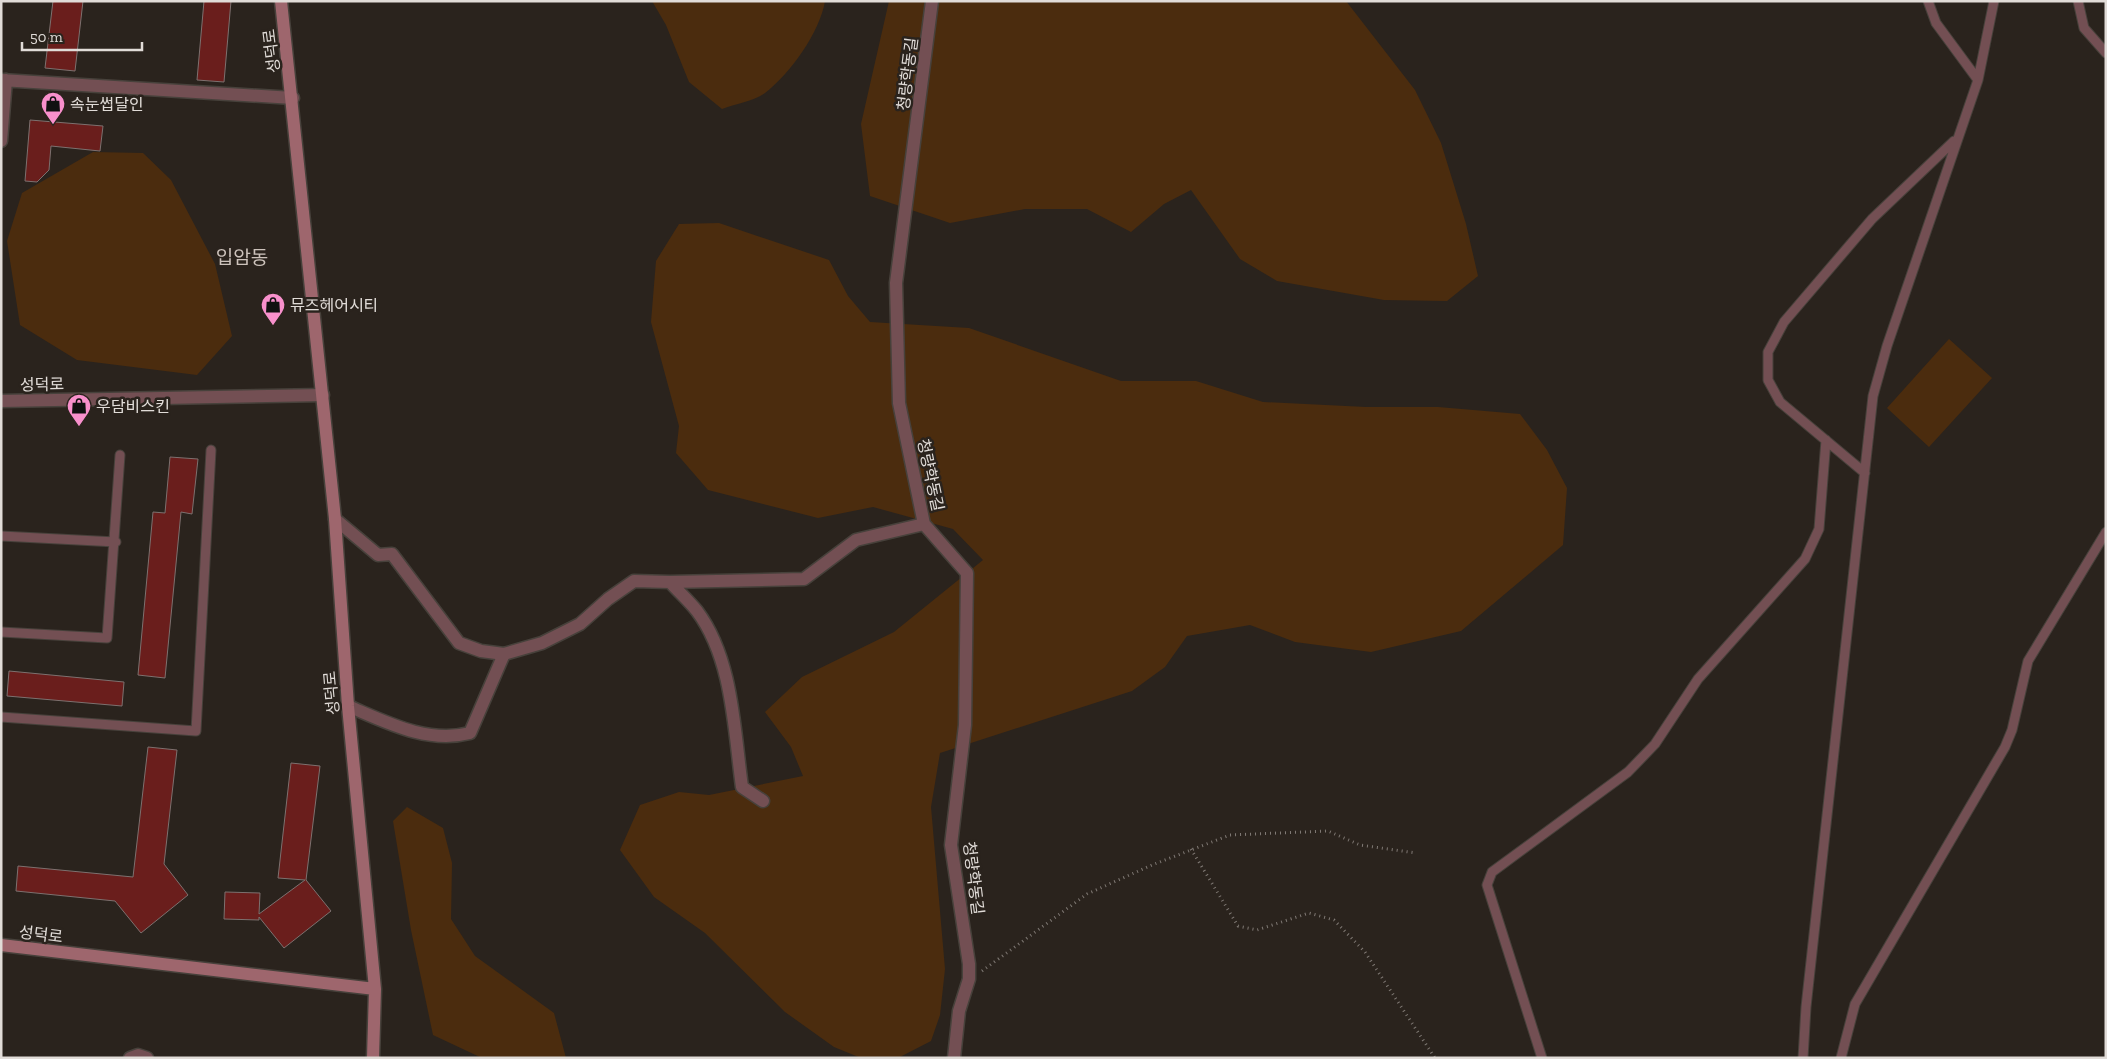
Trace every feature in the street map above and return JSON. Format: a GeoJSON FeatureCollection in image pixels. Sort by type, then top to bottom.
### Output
{"type":"FeatureCollection","features":[{"type":"Feature","properties":{"kind":"street","name":"성덕로"},"geometry":{"type":"LineString","coordinates":[[281,1],[335,519],[348,706],[375,989],[373,1058]]}},
{"type":"Feature","properties":{"kind":"street","name":"청량학동길"},"geometry":{"type":"LineString","coordinates":[[932,1],[896,283],[899,403],[924,524],[967,572],[965,725],[951,845],[969,964],[969,979],[959,1011],[954,1058]]}},
{"type":"Feature","properties":{"kind":"street","name":"성덕로"},"geometry":{"type":"LineString","coordinates":[[4,80],[292,98]]}},
{"type":"Feature","properties":{"kind":"street"},"geometry":{"type":"LineString","coordinates":[[1,141],[4,80]]}},
{"type":"Feature","properties":{"kind":"street","name":"성덕로"},"geometry":{"type":"LineString","coordinates":[[1,401],[323,395]]}},
{"type":"Feature","properties":{"kind":"street"},"geometry":{"type":"LineString","coordinates":[[335,519],[378,555],[392,554],[459,643],[481,651],[504,654],[542,643],[580,624],[608,599],[634,580],[670,582],[804,579],[856,540],[924,524]]}},
{"type":"Feature","properties":{"kind":"street"},"geometry":{"type":"LineString","coordinates":[[670,582],[697,611],[719,653],[728,679],[742,787],[763,801]]}},
{"type":"Feature","properties":{"kind":"street"},"geometry":{"type":"LineString","coordinates":[[348,706],[410,732],[458,736],[470,733],[504,654]]}},
{"type":"Feature","properties":{"kind":"street","name":"성덕로"},"geometry":{"type":"LineString","coordinates":[[1,945],[375,989]]}},
{"type":"Feature","properties":{"kind":"street"},"geometry":{"type":"LineString","coordinates":[[130,1058],[138,1055],[146,1058]]}},
{"type":"Feature","properties":{"kind":"lane"},"geometry":{"type":"LineString","coordinates":[[1928,1],[1936,23],[1978,80]]}},
{"type":"Feature","properties":{"kind":"lane"},"geometry":{"type":"LineString","coordinates":[[1803,1058],[1807,997],[1873,396],[1887,346],[1956,139],[1978,80],[1994,1]]}},
{"type":"Feature","properties":{"kind":"lane"},"geometry":{"type":"LineString","coordinates":[[2078,1],[2084,28],[2106,53]]}},
{"type":"Feature","properties":{"kind":"lane"},"geometry":{"type":"LineString","coordinates":[[1865,473],[1780,402],[1768,380],[1768,352],[1784,322],[1872,219],[1956,139]]}},
{"type":"Feature","properties":{"kind":"lane"},"geometry":{"type":"LineString","coordinates":[[1542,1058],[1487,885],[1492,872],[1628,772],[1655,744],[1698,679],[1805,559],[1819,529],[1826,440]]}},
{"type":"Feature","properties":{"kind":"lane"},"geometry":{"type":"LineString","coordinates":[[1,717],[196,731],[211,450]]}},
{"type":"Feature","properties":{"kind":"lane"},"geometry":{"type":"LineString","coordinates":[[1,632],[107,638],[116,542],[120,455]]}},
{"type":"Feature","properties":{"kind":"lane"},"geometry":{"type":"LineString","coordinates":[[1841,1058],[1855,1004],[2005,747],[2012,730],[2028,661],[2106,532]]}},
{"type":"Feature","properties":{"kind":"lane"},"geometry":{"type":"LineString","coordinates":[[1,536],[116,542]]}},
{"type":"Feature","properties":{"kind":"path"},"geometry":{"type":"LineString","coordinates":[[969,979],[1087,894],[1191,849],[1230,835],[1328,832],[1360,845],[1416,853]]}},
{"type":"Feature","properties":{"kind":"path"},"geometry":{"type":"LineString","coordinates":[[1191,849],[1238,926],[1257,930],[1309,913],[1334,920],[1365,952],[1435,1058]]}},
{"type":"Feature","properties":{"kind":"shaded area"},"geometry":{"type":"Polygon","coordinates":[[[652,1],[825,1],[817,26],[810,39],[794,64],[775,85],[761,96],[722,109],[689,82],[666,25],[652,1]]]}},
{"type":"Feature","properties":{"kind":"shaded area"},"geometry":{"type":"Polygon","coordinates":[[[889,1],[1346,1],[1415,90],[1441,143],[1466,224],[1478,276],[1447,301],[1384,300],[1277,281],[1240,259],[1191,190],[1164,204],[1131,232],[1087,209],[1025,209],[950,223],[870,196],[861,124],[889,1]]]}},
{"type":"Feature","properties":{"kind":"shaded area"},"geometry":{"type":"Polygon","coordinates":[[[93,152],[143,153],[171,180],[215,264],[232,336],[197,375],[77,360],[20,325],[7,241],[22,193],[93,152]]]}},
{"type":"Feature","properties":{"kind":"shaded area"},"geometry":{"type":"Polygon","coordinates":[[[719,223],[829,260],[848,296],[870,322],[969,328],[1121,381],[1196,381],[1263,402],[1366,407],[1438,407],[1520,414],[1547,450],[1567,488],[1563,545],[1461,631],[1371,652],[1295,642],[1250,625],[1187,636],[1165,667],[1132,691],[940,753],[931,807],[945,969],[940,1015],[931,1041],[898,1058],[861,1058],[834,1047],[785,1012],[705,933],[654,897],[620,850],[640,805],[679,792],[709,795],[803,776],[791,747],[765,712],[802,677],[894,632],[983,560],[953,529],[873,507],[818,518],[708,490],[676,453],[679,426],[651,322],[656,261],[679,224],[719,223]]]}},
{"type":"Feature","properties":{"kind":"shaded area"},"geometry":{"type":"Polygon","coordinates":[[[1949,339],[1992,378],[1929,447],[1887,408],[1949,339]]]}},
{"type":"Feature","properties":{"kind":"shaded area"},"geometry":{"type":"Polygon","coordinates":[[[407,807],[443,828],[452,863],[451,919],[475,956],[554,1013],[566,1058],[482,1058],[433,1035],[411,930],[393,821],[407,807]]]}},
{"type":"Feature","properties":{"kind":"building"},"geometry":{"type":"Polygon","coordinates":[[[53,1],[83,1],[75,71],[45,68],[53,1]]]}},
{"type":"Feature","properties":{"kind":"building"},"geometry":{"type":"Polygon","coordinates":[[[204,1],[231,1],[224,82],[197,80],[204,1]]]}},
{"type":"Feature","properties":{"kind":"building"},"geometry":{"type":"Polygon","coordinates":[[[30,120],[103,126],[100,151],[51,146],[49,170],[37,182],[25,181],[30,120]]]}},
{"type":"Feature","properties":{"kind":"building"},"geometry":{"type":"Polygon","coordinates":[[[170,457],[198,459],[192,514],[181,512],[165,678],[138,675],[153,512],[165,513],[170,457]]]}},
{"type":"Feature","properties":{"kind":"building"},"geometry":{"type":"Polygon","coordinates":[[[9,671],[124,682],[122,706],[7,696],[9,671]]]}},
{"type":"Feature","properties":{"kind":"building"},"geometry":{"type":"Polygon","coordinates":[[[148,747],[177,750],[164,864],[188,895],[141,933],[115,901],[16,891],[18,866],[133,877],[148,747]]]}},
{"type":"Feature","properties":{"kind":"building"},"geometry":{"type":"Polygon","coordinates":[[[291,763],[320,766],[306,880],[331,911],[284,948],[259,917],[259,920],[224,919],[225,892],[260,893],[259,914],[305,880],[278,878],[291,763]]]}},
{"type":"Feature","properties":{"kind":"place","name":"속눈썹달인"},"geometry":{"type":"Point","coordinates":[53,125]}},
{"type":"Feature","properties":{"kind":"place","name":"뮤즈헤어시티"},"geometry":{"type":"Point","coordinates":[273,326]}},
{"type":"Feature","properties":{"kind":"place","name":"우담비스킨"},"geometry":{"type":"Point","coordinates":[79,427]}},
{"type":"Feature","properties":{"kind":"district","name":"입암동"},"geometry":{"type":"Point","coordinates":[242,257]}}]}
